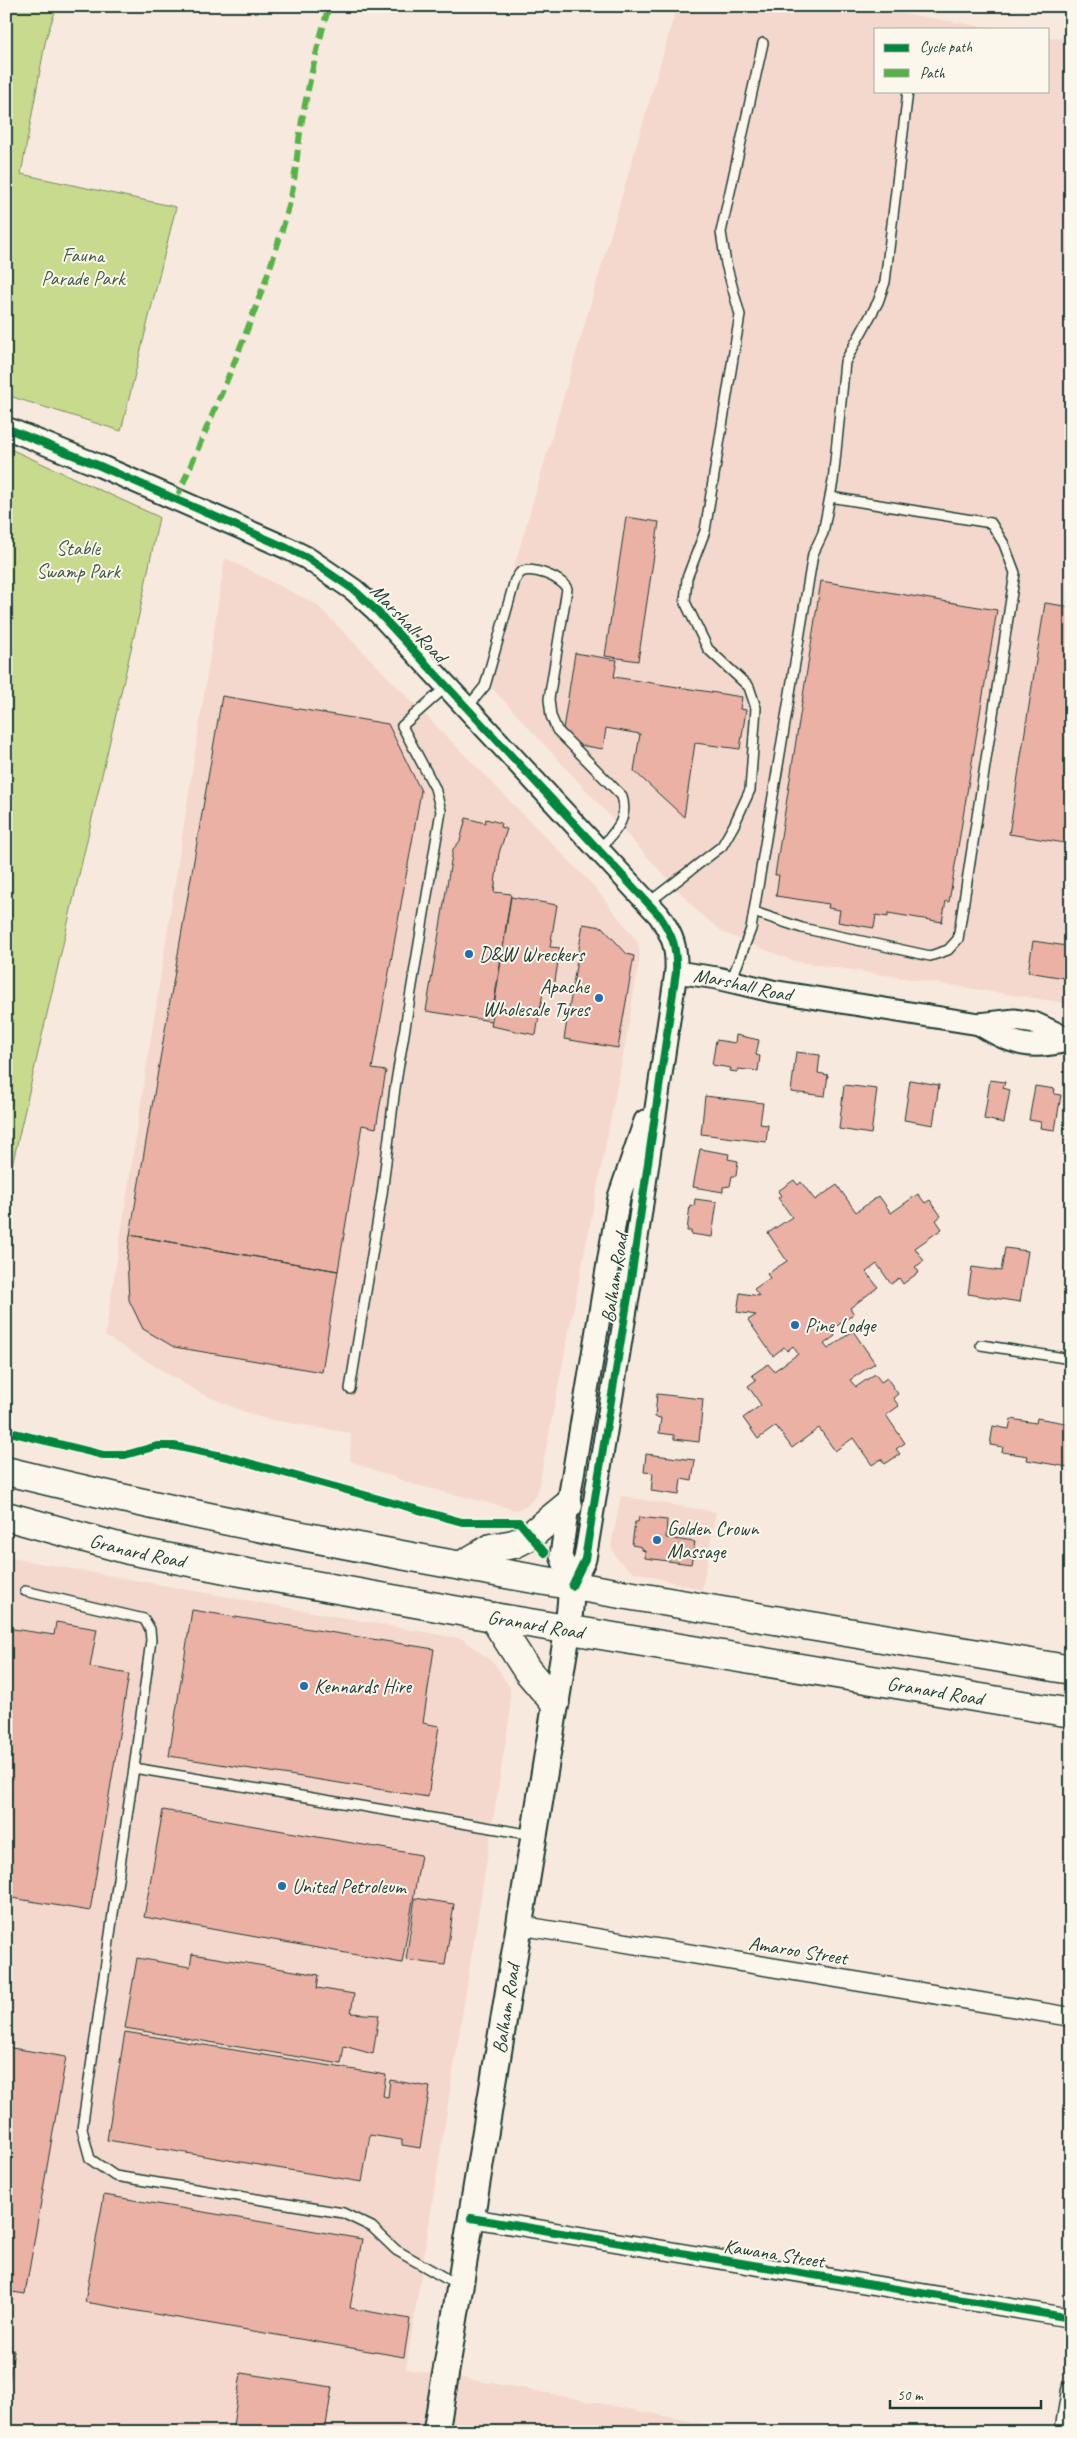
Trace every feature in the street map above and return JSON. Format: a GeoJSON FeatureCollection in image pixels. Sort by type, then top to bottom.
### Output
{"type":"FeatureCollection","features":[{"type":"Feature","properties":{"kind":"highway","name":"Granard Road"},"geometry":{"type":"LineString","coordinates":[[6,1471],[133,1501],[572,1586],[1071,1670]]}},
{"type":"Feature","properties":{"kind":"highway"},"geometry":{"type":"LineString","coordinates":[[462,1565],[491,1548],[514,1544],[530,1536],[568,1505]]}},
{"type":"Feature","properties":{"kind":"highway","name":"Granard Road"},"geometry":{"type":"LineString","coordinates":[[6,1516],[129,1550],[493,1617],[1071,1713]]}},
{"type":"Feature","properties":{"kind":"highway"},"geometry":{"type":"LineString","coordinates":[[6,1530],[129,1550]]}},
{"type":"Feature","properties":{"kind":"highway"},"geometry":{"type":"LineString","coordinates":[[493,1617],[527,1670],[555,1703]]}},
{"type":"Feature","properties":{"kind":"main road","name":"Balham Road"},"geometry":{"type":"LineString","coordinates":[[436,2432],[568,1629],[572,1586]]}},
{"type":"Feature","properties":{"kind":"street","name":"Marshall Road"},"geometry":{"type":"LineString","coordinates":[[6,428],[100,466],[307,558],[354,590],[448,686],[659,915],[673,938],[676,947],[676,972],[730,981],[772,991],[979,1024],[1012,1043],[1034,1046],[1051,1045],[1071,1040]]}},
{"type":"Feature","properties":{"kind":"street","name":"Balham Road"},"geometry":{"type":"LineString","coordinates":[[572,1586],[585,1559],[631,1279],[676,972]]}},
{"type":"Feature","properties":{"kind":"street","name":"Balham Road"},"geometry":{"type":"LineString","coordinates":[[572,1586],[561,1556],[619,1197],[658,1091]]}},
{"type":"Feature","properties":{"kind":"street","name":"Amaroo Street"},"geometry":{"type":"LineString","coordinates":[[518,1925],[1071,2017]]}},
{"type":"Feature","properties":{"kind":"street","name":"Kawana Street"},"geometry":{"type":"LineString","coordinates":[[471,2218],[1071,2318]]}},
{"type":"Feature","properties":{"kind":"street"},"geometry":{"type":"LineString","coordinates":[[1064,2432],[1071,2390]]}},
{"type":"Feature","properties":{"kind":"lane"},"geometry":{"type":"LineString","coordinates":[[648,904],[722,846],[750,790],[756,708],[749,687],[708,649],[685,602],[688,578],[705,531],[740,322],[740,315],[726,264],[721,232],[764,43]]}},
{"type":"Feature","properties":{"kind":"lane"},"geometry":{"type":"LineString","coordinates":[[730,981],[752,929],[813,554],[823,533],[830,497],[846,362],[878,302],[885,282],[908,92]]}},
{"type":"Feature","properties":{"kind":"lane"},"geometry":{"type":"LineString","coordinates":[[754,912],[802,928],[930,956],[948,950],[958,939],[1015,572],[1004,544],[991,523],[830,497]]}},
{"type":"Feature","properties":{"kind":"lane"},"geometry":{"type":"LineString","coordinates":[[467,708],[485,686],[515,580],[520,573],[526,570],[554,576],[565,583],[568,589],[549,700],[551,716],[564,739],[622,796],[625,807],[624,816],[619,826],[599,850]]}},
{"type":"Feature","properties":{"kind":"lane"},"geometry":{"type":"LineString","coordinates":[[350,1390],[382,1194],[395,1088],[442,811],[436,788],[402,726],[448,686]]}},
{"type":"Feature","properties":{"kind":"lane"},"geometry":{"type":"LineString","coordinates":[[981,1345],[1071,1359]]}},
{"type":"Feature","properties":{"kind":"lane"},"geometry":{"type":"LineString","coordinates":[[25,1591],[144,1619],[150,1629],[151,1640],[134,1768],[82,2129],[90,2159],[115,2176],[343,2213],[372,2226],[396,2250],[460,2286]]}},
{"type":"Feature","properties":{"kind":"lane"},"geometry":{"type":"LineString","coordinates":[[134,1768],[533,1835]]}},
{"type":"Feature","properties":{"kind":"shaded area"},"geometry":{"type":"Polygon","coordinates":[[[677,6],[856,6],[992,28],[874,28],[874,92],[1050,92],[1050,37],[1071,40],[1071,1004],[793,961],[724,933],[699,913],[482,677],[677,6]]]}},
{"type":"Feature","properties":{"kind":"shaded area"},"geometry":{"type":"Polygon","coordinates":[[[225,558],[316,604],[593,885],[638,942],[640,956],[624,1051],[537,1495],[526,1507],[516,1510],[412,1484],[350,1461],[351,1433],[266,1419],[242,1411],[198,1392],[105,1336],[225,558]]]}},
{"type":"Feature","properties":{"kind":"shaded area"},"geometry":{"type":"Polygon","coordinates":[[[621,1496],[716,1512],[702,1590],[631,1571],[617,1559],[611,1546],[621,1496]]]}},
{"type":"Feature","properties":{"kind":"shaded area"},"geometry":{"type":"Polygon","coordinates":[[[6,1557],[463,1639],[495,1664],[510,1688],[510,1714],[406,2369],[527,2389],[746,2432],[6,2432],[6,1557]]]}},
{"type":"Feature","properties":{"kind":"green space","name":"Fauna Parade Park"},"geometry":{"type":"Polygon","coordinates":[[[6,6],[57,6],[46,38],[21,174],[176,207],[121,431],[6,395],[6,6]]]}},
{"type":"Feature","properties":{"kind":"green space","name":"Stable Swamp Park"},"geometry":{"type":"Polygon","coordinates":[[[6,447],[159,517],[140,610],[6,1192],[6,447]]]}},
{"type":"Feature","properties":{"kind":"building"},"geometry":{"type":"Polygon","coordinates":[[[626,517],[659,522],[638,661],[605,656],[626,517]]]}},
{"type":"Feature","properties":{"kind":"building"},"geometry":{"type":"Polygon","coordinates":[[[821,581],[997,610],[949,902],[946,901],[942,922],[888,913],[888,917],[876,915],[874,928],[838,922],[840,910],[828,908],[829,904],[776,896],[779,875],[775,875],[821,581]]]}},
{"type":"Feature","properties":{"kind":"building"},"geometry":{"type":"Polygon","coordinates":[[[1045,603],[1071,607],[1071,844],[1009,834],[1045,603]]]}},
{"type":"Feature","properties":{"kind":"building"},"geometry":{"type":"Polygon","coordinates":[[[575,653],[617,660],[614,677],[742,697],[740,709],[746,710],[740,749],[695,743],[684,817],[634,771],[640,734],[606,728],[603,749],[561,742],[575,653]]]}},
{"type":"Feature","properties":{"kind":"building"},"geometry":{"type":"Polygon","coordinates":[[[222,696],[388,724],[421,791],[372,1069],[386,1071],[376,1128],[362,1125],[338,1271],[130,1235],[222,696]]]}},
{"type":"Feature","properties":{"kind":"building","name":"D&W Wreckers"},"geometry":{"type":"Polygon","coordinates":[[[466,818],[485,823],[486,819],[501,823],[500,827],[507,829],[499,853],[494,892],[511,894],[491,1021],[426,1011],[453,849],[460,841],[466,818]]]}},
{"type":"Feature","properties":{"kind":"building"},"geometry":{"type":"Polygon","coordinates":[[[511,897],[557,905],[550,947],[560,948],[554,988],[544,986],[536,1035],[491,1026],[511,897]]]}},
{"type":"Feature","properties":{"kind":"building","name":"Apache Wholesale Tyres"},"geometry":{"type":"Polygon","coordinates":[[[583,924],[602,927],[627,954],[634,956],[618,1048],[564,1039],[583,924]]]}},
{"type":"Feature","properties":{"kind":"building"},"geometry":{"type":"Polygon","coordinates":[[[1033,941],[1067,946],[1071,943],[1071,979],[1028,972],[1033,941]]]}},
{"type":"Feature","properties":{"kind":"building"},"geometry":{"type":"Polygon","coordinates":[[[736,1035],[759,1040],[756,1055],[760,1056],[758,1071],[738,1069],[737,1072],[730,1071],[731,1068],[712,1065],[716,1040],[735,1043],[736,1035]]]}},
{"type":"Feature","properties":{"kind":"building"},"geometry":{"type":"Polygon","coordinates":[[[796,1052],[820,1055],[818,1073],[828,1075],[825,1096],[791,1092],[796,1052]]]}},
{"type":"Feature","properties":{"kind":"building"},"geometry":{"type":"Polygon","coordinates":[[[910,1080],[939,1085],[933,1125],[904,1120],[910,1080]]]}},
{"type":"Feature","properties":{"kind":"building"},"geometry":{"type":"Polygon","coordinates":[[[990,1080],[1005,1082],[1003,1088],[1010,1090],[1004,1123],[984,1119],[990,1080]]]}},
{"type":"Feature","properties":{"kind":"building"},"geometry":{"type":"Polygon","coordinates":[[[844,1085],[877,1089],[871,1134],[839,1129],[844,1085]]]}},
{"type":"Feature","properties":{"kind":"building"},"geometry":{"type":"Polygon","coordinates":[[[1035,1086],[1055,1089],[1054,1094],[1061,1095],[1055,1130],[1040,1128],[1041,1122],[1029,1120],[1035,1086]]]}},
{"type":"Feature","properties":{"kind":"building"},"geometry":{"type":"Polygon","coordinates":[[[705,1096],[763,1103],[760,1124],[768,1125],[766,1142],[701,1134],[705,1096]]]}},
{"type":"Feature","properties":{"kind":"building"},"geometry":{"type":"Polygon","coordinates":[[[700,1149],[729,1154],[728,1159],[738,1161],[736,1176],[732,1176],[730,1186],[723,1187],[723,1192],[693,1187],[700,1149]]]}},
{"type":"Feature","properties":{"kind":"building","name":"Pine Lodge"},"geometry":{"type":"Polygon","coordinates":[[[794,1180],[798,1185],[801,1182],[815,1200],[837,1185],[856,1212],[879,1196],[891,1213],[918,1194],[925,1203],[930,1200],[941,1216],[936,1220],[942,1229],[915,1248],[924,1261],[915,1267],[919,1272],[903,1284],[899,1278],[891,1284],[877,1264],[866,1272],[878,1287],[850,1308],[854,1314],[831,1330],[835,1336],[824,1344],[828,1349],[853,1331],[875,1363],[850,1380],[856,1387],[875,1374],[881,1382],[887,1378],[898,1394],[893,1398],[899,1406],[886,1415],[905,1443],[896,1449],[900,1454],[885,1464],[881,1459],[872,1465],[853,1438],[835,1451],[819,1428],[792,1448],[776,1426],[758,1439],[743,1418],[761,1405],[748,1386],[756,1380],[752,1375],[768,1364],[774,1371],[798,1354],[793,1346],[787,1351],[784,1347],[773,1356],[748,1320],[756,1315],[737,1312],[740,1293],[759,1296],[754,1289],[770,1278],[767,1274],[787,1261],[768,1233],[792,1217],[778,1198],[781,1196],[778,1191],[794,1180]]]}},
{"type":"Feature","properties":{"kind":"building"},"geometry":{"type":"Polygon","coordinates":[[[695,1199],[717,1202],[712,1237],[691,1234],[691,1231],[687,1231],[690,1205],[694,1206],[695,1199]]]}},
{"type":"Feature","properties":{"kind":"building"},"geometry":{"type":"Polygon","coordinates":[[[130,1235],[338,1271],[322,1372],[174,1347],[143,1329],[129,1300],[127,1259],[130,1235]]]}},
{"type":"Feature","properties":{"kind":"building"},"geometry":{"type":"Polygon","coordinates":[[[1005,1248],[1028,1251],[1020,1302],[968,1294],[972,1267],[1001,1271],[1005,1248]]]}},
{"type":"Feature","properties":{"kind":"building"},"geometry":{"type":"Polygon","coordinates":[[[657,1394],[703,1399],[699,1442],[674,1439],[674,1435],[659,1433],[661,1418],[655,1417],[657,1394]]]}},
{"type":"Feature","properties":{"kind":"building"},"geometry":{"type":"Polygon","coordinates":[[[1037,1418],[1071,1424],[1071,1463],[1068,1467],[1027,1460],[1028,1456],[1002,1452],[1003,1447],[990,1445],[993,1426],[1009,1429],[1011,1419],[1036,1423],[1037,1418]]]}},
{"type":"Feature","properties":{"kind":"building"},"geometry":{"type":"Polygon","coordinates":[[[646,1454],[695,1460],[692,1481],[681,1479],[679,1495],[651,1491],[653,1473],[644,1472],[646,1454]]]}},
{"type":"Feature","properties":{"kind":"building","name":"Golden Crown Massage"},"geometry":{"type":"Polygon","coordinates":[[[639,1517],[667,1520],[666,1538],[695,1542],[691,1564],[645,1558],[645,1551],[642,1550],[642,1547],[632,1545],[635,1522],[638,1522],[639,1517]]]}},
{"type":"Feature","properties":{"kind":"building","name":"Kennards Hire"},"geometry":{"type":"Polygon","coordinates":[[[192,1610],[434,1649],[423,1723],[439,1726],[428,1797],[169,1756],[192,1610]]]}},
{"type":"Feature","properties":{"kind":"building"},"geometry":{"type":"Polygon","coordinates":[[[56,1622],[97,1629],[90,1667],[129,1674],[90,1911],[6,1897],[6,1628],[54,1635],[56,1622]]]}},
{"type":"Feature","properties":{"kind":"building","name":"United Petroleum"},"geometry":{"type":"Polygon","coordinates":[[[163,1810],[421,1855],[402,1963],[144,1917],[163,1810]]]}},
{"type":"Feature","properties":{"kind":"building"},"geometry":{"type":"Polygon","coordinates":[[[415,1898],[454,1904],[445,1965],[406,1960],[415,1898]]]}},
{"type":"Feature","properties":{"kind":"building"},"geometry":{"type":"Polygon","coordinates":[[[192,1954],[319,1975],[317,1988],[354,1994],[351,2013],[379,2015],[373,2054],[344,2046],[341,2064],[125,2028],[137,1958],[190,1967],[192,1954]]]}},
{"type":"Feature","properties":{"kind":"building"},"geometry":{"type":"Polygon","coordinates":[[[125,2032],[386,2075],[383,2096],[388,2097],[390,2080],[430,2087],[420,2148],[402,2145],[402,2140],[370,2135],[362,2182],[107,2140],[125,2032]]]}},
{"type":"Feature","properties":{"kind":"building"},"geometry":{"type":"Polygon","coordinates":[[[6,2047],[66,2057],[25,2294],[6,2291],[6,2047]]]}},
{"type":"Feature","properties":{"kind":"building"},"geometry":{"type":"Polygon","coordinates":[[[104,2195],[362,2239],[350,2308],[410,2319],[404,2357],[85,2302],[104,2195]]]}},
{"type":"Feature","properties":{"kind":"building"},"geometry":{"type":"Polygon","coordinates":[[[6,2349],[14,2350],[7,2396],[6,2396],[6,2349]]]}},
{"type":"Feature","properties":{"kind":"building"},"geometry":{"type":"Polygon","coordinates":[[[241,2373],[332,2387],[325,2432],[232,2432],[241,2373]]]}},
{"type":"Feature","properties":{"kind":"marked path"},"geometry":{"type":"LineString","coordinates":[[176,500],[252,318],[278,244],[289,206],[300,131],[317,49],[329,6]]}},
{"type":"Feature","properties":{"kind":"cycle path"},"geometry":{"type":"LineString","coordinates":[[6,428],[100,466],[287,548],[307,558],[354,590],[376,610],[659,915],[668,929],[675,949],[676,972],[631,1279],[585,1559],[572,1586]]}},
{"type":"Feature","properties":{"kind":"cycle path"},"geometry":{"type":"LineString","coordinates":[[6,1431],[103,1455],[125,1455],[157,1446],[174,1446],[227,1457],[462,1522],[519,1522],[545,1553]]}},
{"type":"Feature","properties":{"kind":"cycle path"},"geometry":{"type":"LineString","coordinates":[[471,2218],[1071,2318]]}},
{"type":"Feature","properties":{"kind":"place","name":"D&W Wreckers"},"geometry":{"type":"Point","coordinates":[469,954]}},
{"type":"Feature","properties":{"kind":"place","name":"Apache Wholesale Tyres"},"geometry":{"type":"Point","coordinates":[599,998]}},
{"type":"Feature","properties":{"kind":"place","name":"Pine Lodge"},"geometry":{"type":"Point","coordinates":[795,1325]}},
{"type":"Feature","properties":{"kind":"place","name":"Golden Crown Massage"},"geometry":{"type":"Point","coordinates":[657,1540]}},
{"type":"Feature","properties":{"kind":"place","name":"Kennards Hire"},"geometry":{"type":"Point","coordinates":[304,1686]}},
{"type":"Feature","properties":{"kind":"place","name":"United Petroleum"},"geometry":{"type":"Point","coordinates":[282,1886]}}]}
